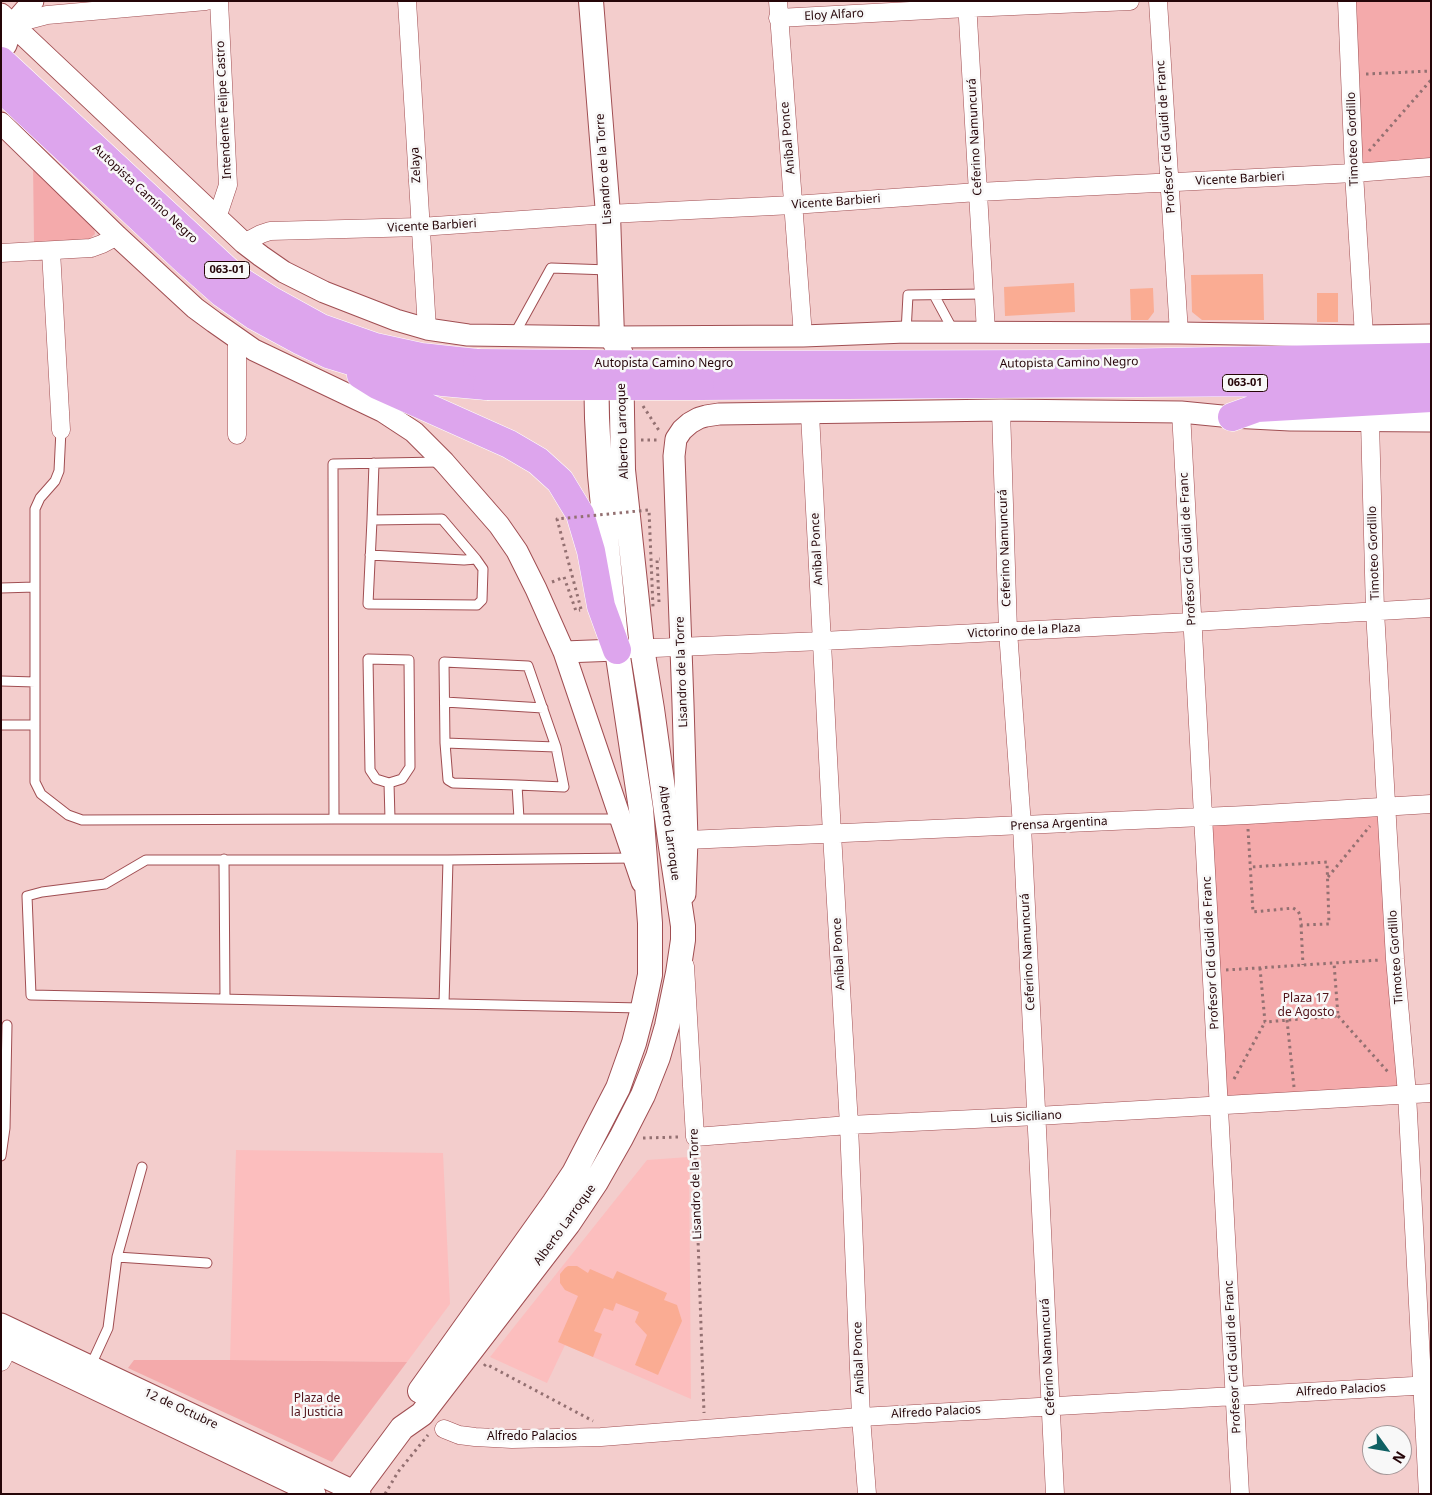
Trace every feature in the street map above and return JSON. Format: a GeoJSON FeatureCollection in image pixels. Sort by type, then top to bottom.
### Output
{"type":"FeatureCollection","features":[{"type":"Feature","properties":{"kind":"highway","name":"Autopista Camino Negro"},"geometry":{"type":"LineString","coordinates":[[1,60],[11,99],[222,293],[255,316],[301,342],[328,354],[391,372],[442,382],[482,375],[1431,381]]}},
{"type":"Feature","properties":{"kind":"highway","name":"Autopista Camino Negro"},"geometry":{"type":"LineString","coordinates":[[11,99],[234,277],[272,302],[321,328],[375,347],[421,357],[482,375]]}},
{"type":"Feature","properties":{"kind":"highway"},"geometry":{"type":"LineString","coordinates":[[328,354],[377,385],[509,444],[538,461],[560,481],[580,514],[591,551],[601,606],[630,649]]}},
{"type":"Feature","properties":{"kind":"highway","name":"Autopista Camino Negro"},"geometry":{"type":"LineString","coordinates":[[700,376],[1051,364],[1431,357]]}},
{"type":"Feature","properties":{"kind":"highway"},"geometry":{"type":"LineString","coordinates":[[1232,417],[1257,408],[1431,398]]}},
{"type":"Feature","properties":{"kind":"main road","name":"Lisandro de la Torre"},"geometry":{"type":"LineString","coordinates":[[591,1],[608,214],[612,337]]}},
{"type":"Feature","properties":{"kind":"main road","name":"Alberto Larroque"},"geometry":{"type":"LineString","coordinates":[[356,1493],[402,1428],[422,1414],[568,1224],[596,1182],[621,1138],[642,1095],[658,1057],[667,1026],[678,973],[683,933],[652,709],[630,649],[600,475],[596,355],[612,337],[621,354],[622,440],[630,649],[649,901],[650,975],[634,1044],[618,1088],[574,1173],[410,1405],[402,1428]]}},
{"type":"Feature","properties":{"kind":"street"},"geometry":{"type":"LineString","coordinates":[[5,22],[33,1]]}},
{"type":"Feature","properties":{"kind":"street"},"geometry":{"type":"LineString","coordinates":[[5,22],[47,15],[206,1]]}},
{"type":"Feature","properties":{"kind":"street","name":"Intendente Felipe Castro"},"geometry":{"type":"LineString","coordinates":[[215,216],[220,209],[228,185],[219,1]]}},
{"type":"Feature","properties":{"kind":"street","name":"Zelaya"},"geometry":{"type":"LineString","coordinates":[[407,1],[427,329]]}},
{"type":"Feature","properties":{"kind":"street","name":"Eloy Alfaro"},"geometry":{"type":"LineString","coordinates":[[778,10],[1130,1]]}},
{"type":"Feature","properties":{"kind":"street","name":"Profesor Cid Guidi de Franc"},"geometry":{"type":"LineString","coordinates":[[1158,1],[1179,333]]}},
{"type":"Feature","properties":{"kind":"street","name":"Timoteo Gordillo"},"geometry":{"type":"LineString","coordinates":[[1347,1],[1353,155],[1364,336]]}},
{"type":"Feature","properties":{"kind":"street","name":"Ceferino Namuncurá"},"geometry":{"type":"LineString","coordinates":[[967,4],[986,332]]}},
{"type":"Feature","properties":{"kind":"street","name":"Aníbal Ponce"},"geometry":{"type":"LineString","coordinates":[[778,10],[803,336]]}},
{"type":"Feature","properties":{"kind":"street"},"geometry":{"type":"LineString","coordinates":[[1,50],[6,45],[5,22]]}},
{"type":"Feature","properties":{"kind":"street"},"geometry":{"type":"LineString","coordinates":[[5,22],[244,243],[284,272],[324,292],[396,320],[427,329],[468,335],[612,337],[803,336],[906,332],[1431,335]]}},
{"type":"Feature","properties":{"kind":"street"},"geometry":{"type":"LineString","coordinates":[[11,99],[117,236],[195,308],[238,339],[274,360],[382,411],[414,432],[444,462],[499,525],[517,551],[564,652],[649,901]]}},
{"type":"Feature","properties":{"kind":"street","name":"Vicente Barbieri"},"geometry":{"type":"LineString","coordinates":[[244,243],[270,231],[420,227],[978,192],[1354,173],[1431,167]]}},
{"type":"Feature","properties":{"kind":"street"},"geometry":{"type":"LineString","coordinates":[[1,253],[91,248],[117,236]]}},
{"type":"Feature","properties":{"kind":"street"},"geometry":{"type":"LineString","coordinates":[[51,251],[61,430]]}},
{"type":"Feature","properties":{"kind":"street"},"geometry":{"type":"LineString","coordinates":[[237,435],[238,339]]}},
{"type":"Feature","properties":{"kind":"street"},"geometry":{"type":"LineString","coordinates":[[810,414],[1001,410],[1181,412],[1290,420],[1431,420]]}},
{"type":"Feature","properties":{"kind":"street","name":"Ceferino Namuncurá"},"geometry":{"type":"LineString","coordinates":[[1001,410],[1008,631],[1022,826],[1055,1494]]}},
{"type":"Feature","properties":{"kind":"street","name":"Profesor Cid Guidi de Franc"},"geometry":{"type":"LineString","coordinates":[[1181,412],[1240,1494]]}},
{"type":"Feature","properties":{"kind":"street","name":"Lisandro de la Torre"},"geometry":{"type":"LineString","coordinates":[[695,1137],[683,933],[686,840],[682,647],[674,456],[676,439],[682,430],[699,418],[706,416],[719,414],[810,414]]}},
{"type":"Feature","properties":{"kind":"street","name":"Aníbal Ponce"},"geometry":{"type":"LineString","coordinates":[[810,414],[849,1125],[861,1417],[867,1494]]}},
{"type":"Feature","properties":{"kind":"street","name":"Timoteo Gordillo"},"geometry":{"type":"LineString","coordinates":[[1370,421],[1375,611],[1395,959],[1407,1094],[1427,1386],[1428,1494]]}},
{"type":"Feature","properties":{"kind":"street","name":"Victorino de la Plaza"},"geometry":{"type":"LineString","coordinates":[[630,649],[822,641],[1431,608]]}},
{"type":"Feature","properties":{"kind":"street"},"geometry":{"type":"LineString","coordinates":[[564,652],[630,649]]}},
{"type":"Feature","properties":{"kind":"street","name":"Prensa Argentina"},"geometry":{"type":"LineString","coordinates":[[686,840],[1022,826],[1431,804]]}},
{"type":"Feature","properties":{"kind":"street","name":"Luis Siciliano"},"geometry":{"type":"LineString","coordinates":[[695,1137],[849,1125],[1431,1093]]}},
{"type":"Feature","properties":{"kind":"street","name":"12 de Octubre"},"geometry":{"type":"LineString","coordinates":[[6,1342],[90,1366],[356,1493]]}},
{"type":"Feature","properties":{"kind":"street","name":"12 de Octubre"},"geometry":{"type":"LineString","coordinates":[[6,1342],[315,1494]]}},
{"type":"Feature","properties":{"kind":"street","name":"Alfredo Palacios"},"geometry":{"type":"LineString","coordinates":[[438,1430],[459,1435],[512,1439],[620,1435],[861,1417],[1427,1386]]}},
{"type":"Feature","properties":{"kind":"lane"},"geometry":{"type":"LineString","coordinates":[[514,336],[552,268],[610,270]]}},
{"type":"Feature","properties":{"kind":"lane"},"geometry":{"type":"LineString","coordinates":[[934,294],[954,332]]}},
{"type":"Feature","properties":{"kind":"lane"},"geometry":{"type":"LineString","coordinates":[[906,332],[908,295],[984,294]]}},
{"type":"Feature","properties":{"kind":"lane"},"geometry":{"type":"LineString","coordinates":[[61,430],[59,470],[55,481],[40,498],[35,509],[35,782],[41,794],[68,815],[82,820],[621,820]]}},
{"type":"Feature","properties":{"kind":"lane"},"geometry":{"type":"LineString","coordinates":[[334,819],[333,464],[444,462]]}},
{"type":"Feature","properties":{"kind":"lane"},"geometry":{"type":"LineString","coordinates":[[372,520],[442,519],[483,569],[482,600],[477,605],[368,604],[374,463]]}},
{"type":"Feature","properties":{"kind":"lane"},"geometry":{"type":"LineString","coordinates":[[370,556],[476,559]]}},
{"type":"Feature","properties":{"kind":"lane"},"geometry":{"type":"LineString","coordinates":[[1,588],[35,587]]}},
{"type":"Feature","properties":{"kind":"lane"},"geometry":{"type":"LineString","coordinates":[[368,660],[409,660],[410,767],[402,779],[389,783],[376,779],[370,770],[368,660]]}},
{"type":"Feature","properties":{"kind":"lane"},"geometry":{"type":"LineString","coordinates":[[444,662],[528,666],[543,708],[556,747],[564,787],[453,783],[448,780],[445,743],[444,662]]}},
{"type":"Feature","properties":{"kind":"lane"},"geometry":{"type":"LineString","coordinates":[[1,681],[35,682]]}},
{"type":"Feature","properties":{"kind":"lane"},"geometry":{"type":"LineString","coordinates":[[445,702],[543,708]]}},
{"type":"Feature","properties":{"kind":"lane"},"geometry":{"type":"LineString","coordinates":[[1,725],[35,725]]}},
{"type":"Feature","properties":{"kind":"lane"},"geometry":{"type":"LineString","coordinates":[[445,743],[556,747]]}},
{"type":"Feature","properties":{"kind":"lane"},"geometry":{"type":"LineString","coordinates":[[389,783],[390,819]]}},
{"type":"Feature","properties":{"kind":"lane"},"geometry":{"type":"LineString","coordinates":[[518,785],[519,819]]}},
{"type":"Feature","properties":{"kind":"lane"},"geometry":{"type":"LineString","coordinates":[[634,858],[146,860],[105,884],[42,892],[27,896],[31,995],[643,1008]]}},
{"type":"Feature","properties":{"kind":"lane"},"geometry":{"type":"LineString","coordinates":[[224,859],[224,999]]}},
{"type":"Feature","properties":{"kind":"lane"},"geometry":{"type":"LineString","coordinates":[[444,1004],[448,860]]}},
{"type":"Feature","properties":{"kind":"lane"},"geometry":{"type":"LineString","coordinates":[[1,1156],[5,1128],[7,1025]]}},
{"type":"Feature","properties":{"kind":"lane"},"geometry":{"type":"LineString","coordinates":[[90,1366],[108,1328],[117,1258],[142,1167]]}},
{"type":"Feature","properties":{"kind":"lane"},"geometry":{"type":"LineString","coordinates":[[117,1258],[208,1262]]}},
{"type":"Feature","properties":{"kind":"path"},"geometry":{"type":"LineString","coordinates":[[1351,74],[1431,71]]}},
{"type":"Feature","properties":{"kind":"path"},"geometry":{"type":"LineString","coordinates":[[1353,155],[1366,154],[1431,80]]}},
{"type":"Feature","properties":{"kind":"path"},"geometry":{"type":"LineString","coordinates":[[622,440],[662,440],[661,432],[640,403]]}},
{"type":"Feature","properties":{"kind":"path"},"geometry":{"type":"LineString","coordinates":[[536,589],[564,577],[576,611],[581,610],[557,518],[650,510],[653,607]]}},
{"type":"Feature","properties":{"kind":"path"},"geometry":{"type":"LineString","coordinates":[[1327,877],[1386,807]]}},
{"type":"Feature","properties":{"kind":"path"},"geometry":{"type":"LineString","coordinates":[[1247,815],[1253,912],[1293,908],[1298,911],[1301,925],[1303,965]]}},
{"type":"Feature","properties":{"kind":"path"},"geometry":{"type":"LineString","coordinates":[[1251,867],[1327,862],[1329,924],[1301,925]]}},
{"type":"Feature","properties":{"kind":"path"},"geometry":{"type":"LineString","coordinates":[[1212,971],[1395,959]]}},
{"type":"Feature","properties":{"kind":"path"},"geometry":{"type":"LineString","coordinates":[[1334,963],[1338,1016],[1407,1094]]}},
{"type":"Feature","properties":{"kind":"path"},"geometry":{"type":"LineString","coordinates":[[1219,1105],[1265,1022],[1260,968]]}},
{"type":"Feature","properties":{"kind":"path"},"geometry":{"type":"LineString","coordinates":[[1265,1022],[1338,1016]]}},
{"type":"Feature","properties":{"kind":"path"},"geometry":{"type":"LineString","coordinates":[[1287,1020],[1295,1101]]}},
{"type":"Feature","properties":{"kind":"path"},"geometry":{"type":"LineString","coordinates":[[621,1138],[695,1137]]}},
{"type":"Feature","properties":{"kind":"path","name":"Lisandro de la Torre"},"geometry":{"type":"LineString","coordinates":[[695,1137],[705,1428]]}},
{"type":"Feature","properties":{"kind":"path"},"geometry":{"type":"LineString","coordinates":[[480,1372],[486,1364],[620,1435]]}},
{"type":"Feature","properties":{"kind":"path"},"geometry":{"type":"LineString","coordinates":[[385,1494],[398,1472],[438,1430]]}},
{"type":"Feature","properties":{"kind":"shaded area"},"geometry":{"type":"Polygon","coordinates":[[[236,1150],[443,1153],[450,1304],[407,1362],[230,1360],[236,1150]]]}},
{"type":"Feature","properties":{"kind":"shaded area"},"geometry":{"type":"Polygon","coordinates":[[[689,1157],[691,1399],[565,1345],[547,1383],[490,1357],[647,1160],[689,1157]]]}},
{"type":"Feature","properties":{"kind":"green space"},"geometry":{"type":"Polygon","coordinates":[[[1347,1],[1431,1],[1431,167],[1354,173],[1347,1]]]}},
{"type":"Feature","properties":{"kind":"green space"},"geometry":{"type":"Polygon","coordinates":[[[33,163],[93,221],[95,234],[87,241],[34,242],[33,163]]]}},
{"type":"Feature","properties":{"kind":"green space","name":"Plaza 17 de Agosto"},"geometry":{"type":"Polygon","coordinates":[[[1386,807],[1407,1094],[1219,1105],[1203,817],[1386,807]]]}},
{"type":"Feature","properties":{"kind":"green space","name":"Plaza de la Justicia"},"geometry":{"type":"Polygon","coordinates":[[[134,1360],[407,1362],[332,1462],[128,1368],[134,1360]]]}},
{"type":"Feature","properties":{"kind":"building"},"geometry":{"type":"Polygon","coordinates":[[[1263,274],[1264,320],[1202,320],[1192,312],[1191,275],[1263,274]]]}},
{"type":"Feature","properties":{"kind":"building"},"geometry":{"type":"Polygon","coordinates":[[[1074,283],[1075,312],[1005,316],[1004,287],[1074,283]]]}},
{"type":"Feature","properties":{"kind":"building"},"geometry":{"type":"Polygon","coordinates":[[[1153,288],[1154,312],[1148,320],[1131,320],[1130,289],[1153,288]]]}},
{"type":"Feature","properties":{"kind":"building"},"geometry":{"type":"Polygon","coordinates":[[[1317,293],[1338,293],[1338,322],[1317,322],[1317,293]]]}},
{"type":"Feature","properties":{"kind":"building"},"geometry":{"type":"Polygon","coordinates":[[[568,1266],[577,1266],[588,1273],[590,1269],[613,1279],[617,1271],[667,1293],[664,1300],[677,1305],[682,1321],[658,1375],[635,1365],[647,1335],[635,1322],[639,1312],[616,1303],[613,1311],[604,1308],[594,1331],[602,1334],[593,1357],[558,1342],[578,1296],[565,1290],[560,1283],[560,1274],[568,1266]]]}}]}
